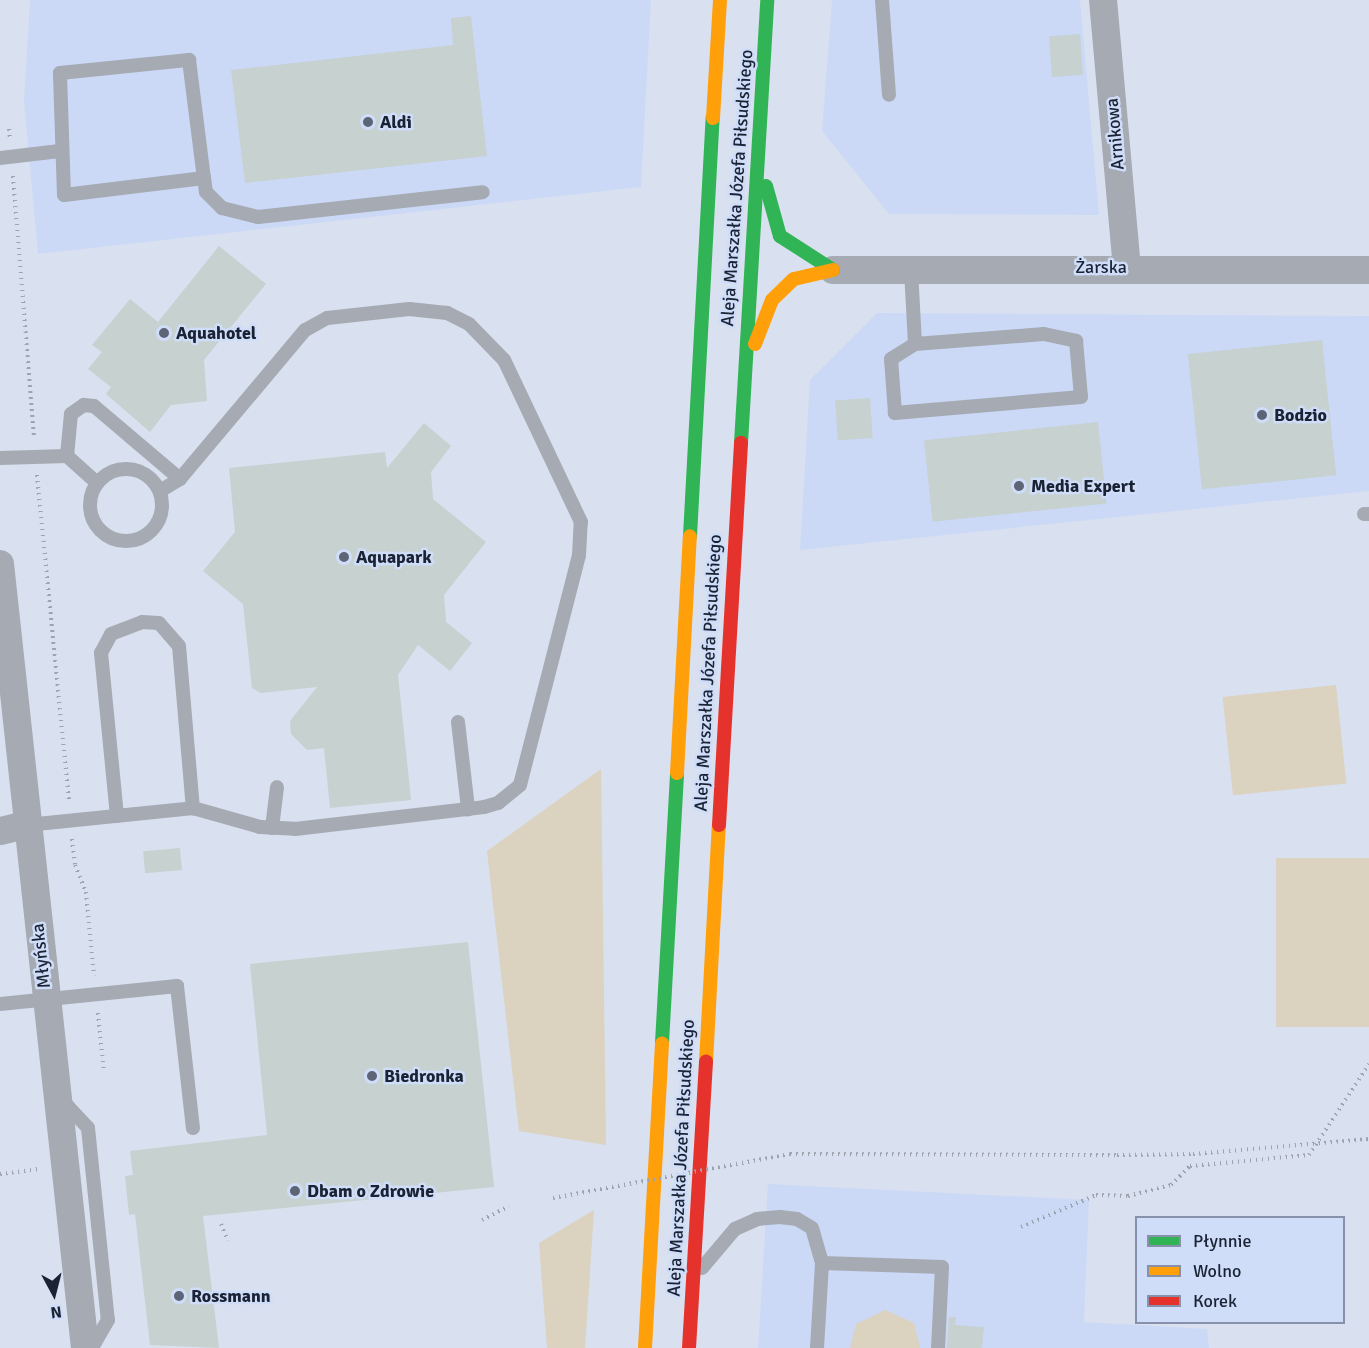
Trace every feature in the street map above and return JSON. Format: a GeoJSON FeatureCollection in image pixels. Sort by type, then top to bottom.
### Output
{"type":"FeatureCollection","features":[{"type":"Feature","properties":{"kind":"main road","name":"Aleja Marszałka Józefa Piłsudskiego"},"geometry":{"type":"LineString","coordinates":[[645,1348],[720,0]]}},
{"type":"Feature","properties":{"kind":"main road","name":"Aleja Marszałka Józefa Piłsudskiego"},"geometry":{"type":"LineString","coordinates":[[689,1348],[742,383],[760,158],[767,0]]}},
{"type":"Feature","properties":{"kind":"main road"},"geometry":{"type":"LineString","coordinates":[[760,158],[780,236],[833,270]]}},
{"type":"Feature","properties":{"kind":"main road"},"geometry":{"type":"LineString","coordinates":[[742,383],[772,300],[794,279],[833,270]]}},
{"type":"Feature","properties":{"kind":"street","name":"Arnikowa"},"geometry":{"type":"LineString","coordinates":[[1103,0],[1127,267]]}},
{"type":"Feature","properties":{"kind":"street","name":"Żarska"},"geometry":{"type":"LineString","coordinates":[[833,270],[1127,267],[1369,270]]}},
{"type":"Feature","properties":{"kind":"street","name":"Młyńska"},"geometry":{"type":"LineString","coordinates":[[0,564],[3,634],[27,825],[85,1348]]}},
{"type":"Feature","properties":{"kind":"street"},"geometry":{"type":"LineString","coordinates":[[0,831],[27,825]]}},
{"type":"Feature","properties":{"kind":"lane"},"geometry":{"type":"LineString","coordinates":[[882,0],[889,95]]}},
{"type":"Feature","properties":{"kind":"lane"},"geometry":{"type":"LineString","coordinates":[[204,178],[64,195],[60,151],[60,73],[189,60],[206,192],[222,208],[258,217],[483,192]]}},
{"type":"Feature","properties":{"kind":"lane"},"geometry":{"type":"LineString","coordinates":[[6,157],[60,151]]}},
{"type":"Feature","properties":{"kind":"lane"},"geometry":{"type":"LineString","coordinates":[[911,270],[915,344]]}},
{"type":"Feature","properties":{"kind":"lane"},"geometry":{"type":"LineString","coordinates":[[27,825],[193,808],[272,828],[468,809],[498,803],[520,785],[582,536],[577,509],[504,360],[489,340],[469,324],[428,310],[327,318],[305,330],[180,478],[160,491]]}},
{"type":"Feature","properties":{"kind":"lane"},"geometry":{"type":"LineString","coordinates":[[1064,336],[1076,341],[1081,397],[895,413],[891,359],[915,344],[1064,336]]}},
{"type":"Feature","properties":{"kind":"lane"},"geometry":{"type":"LineString","coordinates":[[67,456],[71,414],[84,405],[94,406],[180,478]]}},
{"type":"Feature","properties":{"kind":"lane"},"geometry":{"type":"LineString","coordinates":[[0,458],[67,456],[97,483]]}},
{"type":"Feature","properties":{"kind":"lane"},"geometry":{"type":"LineString","coordinates":[[138,471],[160,491],[163,506],[155,527],[137,541],[122,542],[102,532],[90,512],[97,483],[109,473],[138,471]]}},
{"type":"Feature","properties":{"kind":"lane"},"geometry":{"type":"LineString","coordinates":[[117,816],[101,653],[111,634],[142,622],[159,623],[179,646],[193,808]]}},
{"type":"Feature","properties":{"kind":"lane"},"geometry":{"type":"LineString","coordinates":[[458,722],[468,809]]}},
{"type":"Feature","properties":{"kind":"lane"},"geometry":{"type":"LineString","coordinates":[[272,828],[277,787]]}},
{"type":"Feature","properties":{"kind":"lane"},"geometry":{"type":"LineString","coordinates":[[0,1004],[177,986],[193,1128]]}},
{"type":"Feature","properties":{"kind":"lane"},"geometry":{"type":"LineString","coordinates":[[56,1094],[88,1128],[108,1320],[92,1348]]}},
{"type":"Feature","properties":{"kind":"lane"},"geometry":{"type":"LineString","coordinates":[[692,1289],[716,1246],[757,1219],[797,1219],[812,1228],[822,1263],[817,1348]]}},
{"type":"Feature","properties":{"kind":"lane"},"geometry":{"type":"LineString","coordinates":[[822,1263],[942,1268],[938,1348]]}},
{"type":"Feature","properties":{"kind":"path"},"geometry":{"type":"LineString","coordinates":[[9,129],[6,157],[70,821],[75,865],[86,892],[104,1072]]}},
{"type":"Feature","properties":{"kind":"path"},"geometry":{"type":"LineString","coordinates":[[1022,1227],[1096,1195],[1128,1196],[1171,1185],[1190,1166],[1309,1155],[1369,1064]]}},
{"type":"Feature","properties":{"kind":"path"},"geometry":{"type":"LineString","coordinates":[[553,1198],[790,1154],[1193,1154],[1369,1139]]}},
{"type":"Feature","properties":{"kind":"path"},"geometry":{"type":"LineString","coordinates":[[0,1174],[31,1170]]}},
{"type":"Feature","properties":{"kind":"path"},"geometry":{"type":"LineString","coordinates":[[482,1220],[508,1206]]}},
{"type":"Feature","properties":{"kind":"path"},"geometry":{"type":"LineString","coordinates":[[221,1224],[228,1241]]}},
{"type":"Feature","properties":{"kind":"shaded area"},"geometry":{"type":"Polygon","coordinates":[[[30,0],[651,0],[641,187],[38,254],[24,101],[30,0]]]}},
{"type":"Feature","properties":{"kind":"shaded area"},"geometry":{"type":"Polygon","coordinates":[[[832,0],[1080,0],[1099,215],[889,214],[822,131],[832,0]]]}},
{"type":"Feature","properties":{"kind":"shaded area"},"geometry":{"type":"Polygon","coordinates":[[[877,313],[1369,316],[1369,491],[800,550],[810,380],[877,313]]]}},
{"type":"Feature","properties":{"kind":"shaded area"},"geometry":{"type":"Polygon","coordinates":[[[1336,685],[1346,783],[1233,795],[1223,697],[1336,685]]]}},
{"type":"Feature","properties":{"kind":"shaded area"},"geometry":{"type":"Polygon","coordinates":[[[601,769],[606,1145],[519,1131],[487,851],[601,769]]]}},
{"type":"Feature","properties":{"kind":"shaded area"},"geometry":{"type":"Polygon","coordinates":[[[1276,858],[1369,858],[1369,1027],[1276,1027],[1276,858]]]}},
{"type":"Feature","properties":{"kind":"shaded area"},"geometry":{"type":"Polygon","coordinates":[[[768,1184],[1089,1200],[1084,1322],[1207,1329],[1209,1348],[758,1348],[768,1184]]]}},
{"type":"Feature","properties":{"kind":"shaded area"},"geometry":{"type":"Polygon","coordinates":[[[594,1210],[585,1348],[547,1348],[539,1243],[594,1210]]]}},
{"type":"Feature","properties":{"kind":"shaded area"},"geometry":{"type":"Polygon","coordinates":[[[885,1310],[914,1323],[920,1348],[850,1348],[856,1324],[885,1310]]]}},
{"type":"Feature","properties":{"kind":"building","name":"Aldi"},"geometry":{"type":"Polygon","coordinates":[[[471,16],[487,156],[245,183],[231,70],[453,45],[451,18],[471,16]]]}},
{"type":"Feature","properties":{"kind":"building"},"geometry":{"type":"Polygon","coordinates":[[[1080,34],[1083,75],[1052,77],[1049,36],[1080,34]]]}},
{"type":"Feature","properties":{"kind":"building","name":"Aquahotel"},"geometry":{"type":"Polygon","coordinates":[[[219,246],[266,284],[204,360],[207,401],[171,405],[150,432],[106,394],[111,387],[88,369],[102,352],[92,345],[130,299],[158,322],[219,246]]]}},
{"type":"Feature","properties":{"kind":"building","name":"Bodzio"},"geometry":{"type":"Polygon","coordinates":[[[1322,340],[1336,475],[1202,489],[1188,354],[1322,340]]]}},
{"type":"Feature","properties":{"kind":"building"},"geometry":{"type":"Polygon","coordinates":[[[870,398],[873,438],[838,440],[835,400],[870,398]]]}},
{"type":"Feature","properties":{"kind":"building","name":"Media Expert"},"geometry":{"type":"Polygon","coordinates":[[[1098,422],[1107,504],[933,522],[924,440],[1098,422]]]}},
{"type":"Feature","properties":{"kind":"building","name":"Aquapark"},"geometry":{"type":"Polygon","coordinates":[[[424,423],[451,446],[431,472],[433,499],[486,542],[444,595],[446,622],[472,643],[450,671],[418,645],[398,675],[411,800],[330,808],[324,748],[307,750],[291,734],[290,721],[317,687],[261,693],[252,688],[243,604],[203,571],[235,532],[229,468],[385,452],[387,468],[424,423]]]}},
{"type":"Feature","properties":{"kind":"building"},"geometry":{"type":"Polygon","coordinates":[[[180,848],[182,870],[145,873],[143,851],[180,848]]]}},
{"type":"Feature","properties":{"kind":"building","name":"Biedronka"},"geometry":{"type":"Polygon","coordinates":[[[468,942],[494,1187],[203,1216],[219,1348],[150,1345],[135,1214],[129,1215],[125,1176],[133,1175],[130,1151],[267,1135],[250,964],[468,942]]]}},
{"type":"Feature","properties":{"kind":"building"},"geometry":{"type":"Polygon","coordinates":[[[949,1317],[956,1317],[955,1325],[984,1327],[982,1348],[947,1348],[949,1317]]]}},
{"type":"Feature","properties":{"kind":"traffic: fast"},"geometry":{"type":"LineString","coordinates":[[741,443],[767,0]]}},
{"type":"Feature","properties":{"kind":"traffic: fast"},"geometry":{"type":"LineString","coordinates":[[690,536],[713,118]]}},
{"type":"Feature","properties":{"kind":"traffic: fast"},"geometry":{"type":"LineString","coordinates":[[766,186],[780,236],[833,270]]}},
{"type":"Feature","properties":{"kind":"traffic: fast"},"geometry":{"type":"LineString","coordinates":[[662,1043],[677,773]]}},
{"type":"Feature","properties":{"kind":"traffic: slow"},"geometry":{"type":"LineString","coordinates":[[713,118],[720,0]]}},
{"type":"Feature","properties":{"kind":"traffic: slow"},"geometry":{"type":"LineString","coordinates":[[755,344],[772,300],[794,279],[833,270]]}},
{"type":"Feature","properties":{"kind":"traffic: slow"},"geometry":{"type":"LineString","coordinates":[[677,773],[690,536]]}},
{"type":"Feature","properties":{"kind":"traffic: slow"},"geometry":{"type":"LineString","coordinates":[[706,1062],[719,825]]}},
{"type":"Feature","properties":{"kind":"traffic: slow"},"geometry":{"type":"LineString","coordinates":[[645,1348],[662,1043]]}},
{"type":"Feature","properties":{"kind":"traffic: jam"},"geometry":{"type":"LineString","coordinates":[[719,825],[741,443]]}},
{"type":"Feature","properties":{"kind":"traffic: jam"},"geometry":{"type":"LineString","coordinates":[[689,1348],[706,1062]]}},
{"type":"Feature","properties":{"kind":"place","name":"Aldi"},"geometry":{"type":"Point","coordinates":[368,122]}},
{"type":"Feature","properties":{"kind":"place","name":"Aquahotel"},"geometry":{"type":"Point","coordinates":[164,333]}},
{"type":"Feature","properties":{"kind":"place","name":"Bodzio"},"geometry":{"type":"Point","coordinates":[1262,415]}},
{"type":"Feature","properties":{"kind":"place","name":"Media Expert"},"geometry":{"type":"Point","coordinates":[1019,486]}},
{"type":"Feature","properties":{"kind":"place","name":"Aquapark"},"geometry":{"type":"Point","coordinates":[344,557]}},
{"type":"Feature","properties":{"kind":"place","name":"Biedronka"},"geometry":{"type":"Point","coordinates":[372,1076]}},
{"type":"Feature","properties":{"kind":"place","name":"Dbam o Zdrowie"},"geometry":{"type":"Point","coordinates":[295,1191]}},
{"type":"Feature","properties":{"kind":"place","name":"Rossmann"},"geometry":{"type":"Point","coordinates":[179,1296]}}]}
